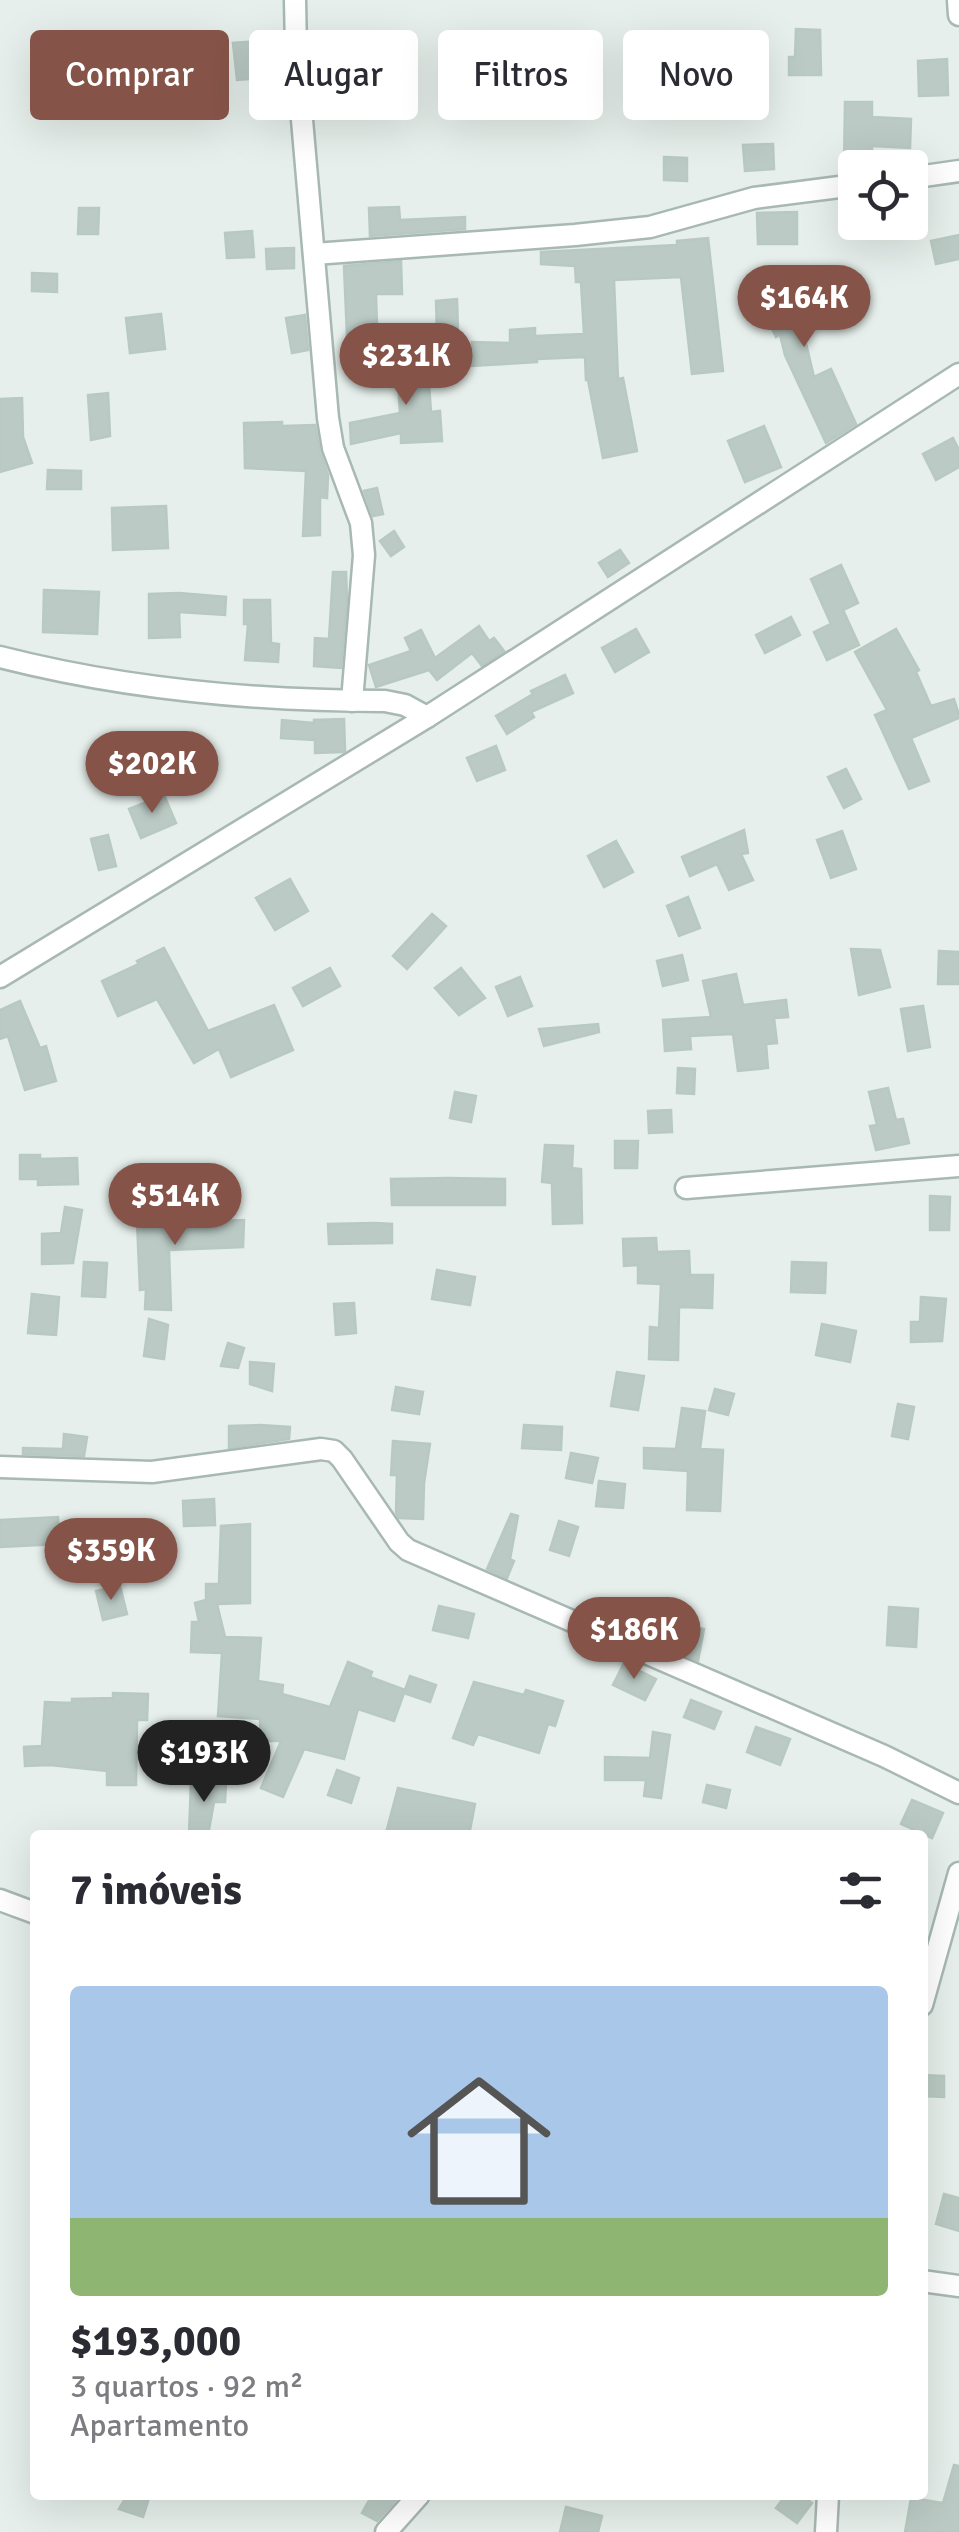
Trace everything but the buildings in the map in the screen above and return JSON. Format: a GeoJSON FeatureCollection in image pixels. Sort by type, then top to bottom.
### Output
{"type":"FeatureCollection","features":[{"type":"Feature","properties":{"kind":"street"},"geometry":{"type":"LineString","coordinates":[[295,0],[296,51],[328,418],[333,448],[360,523],[364,555],[352,701]]}},
{"type":"Feature","properties":{"kind":"street"},"geometry":{"type":"LineString","coordinates":[[958,0],[959,15]]}},
{"type":"Feature","properties":{"kind":"street"},"geometry":{"type":"LineString","coordinates":[[928,175],[959,171]]}},
{"type":"Feature","properties":{"kind":"street"},"geometry":{"type":"LineString","coordinates":[[314,254],[650,228],[754,198],[838,187]]}},
{"type":"Feature","properties":{"kind":"street"},"geometry":{"type":"LineString","coordinates":[[0,977],[427,717],[959,374]]}},
{"type":"Feature","properties":{"kind":"street"},"geometry":{"type":"LineString","coordinates":[[0,657],[48,669],[220,695],[385,701],[405,705],[427,717]]}},
{"type":"Feature","properties":{"kind":"street"},"geometry":{"type":"LineString","coordinates":[[686,1188],[959,1166]]}},
{"type":"Feature","properties":{"kind":"street"},"geometry":{"type":"LineString","coordinates":[[0,1467],[152,1472],[321,1449],[334,1451],[408,1550],[884,1756],[959,1793]]}},
{"type":"Feature","properties":{"kind":"street"},"geometry":{"type":"LineString","coordinates":[[928,1984],[959,1874]]}},
{"type":"Feature","properties":{"kind":"street"},"geometry":{"type":"LineString","coordinates":[[0,1900],[30,1912]]}},
{"type":"Feature","properties":{"kind":"street"},"geometry":{"type":"LineString","coordinates":[[928,2282],[959,2286]]}},
{"type":"Feature","properties":{"kind":"street"},"geometry":{"type":"LineString","coordinates":[[386,2532],[415,2500]]}},
{"type":"Feature","properties":{"kind":"street"},"geometry":{"type":"LineString","coordinates":[[826,2532],[828,2500]]}}]}
